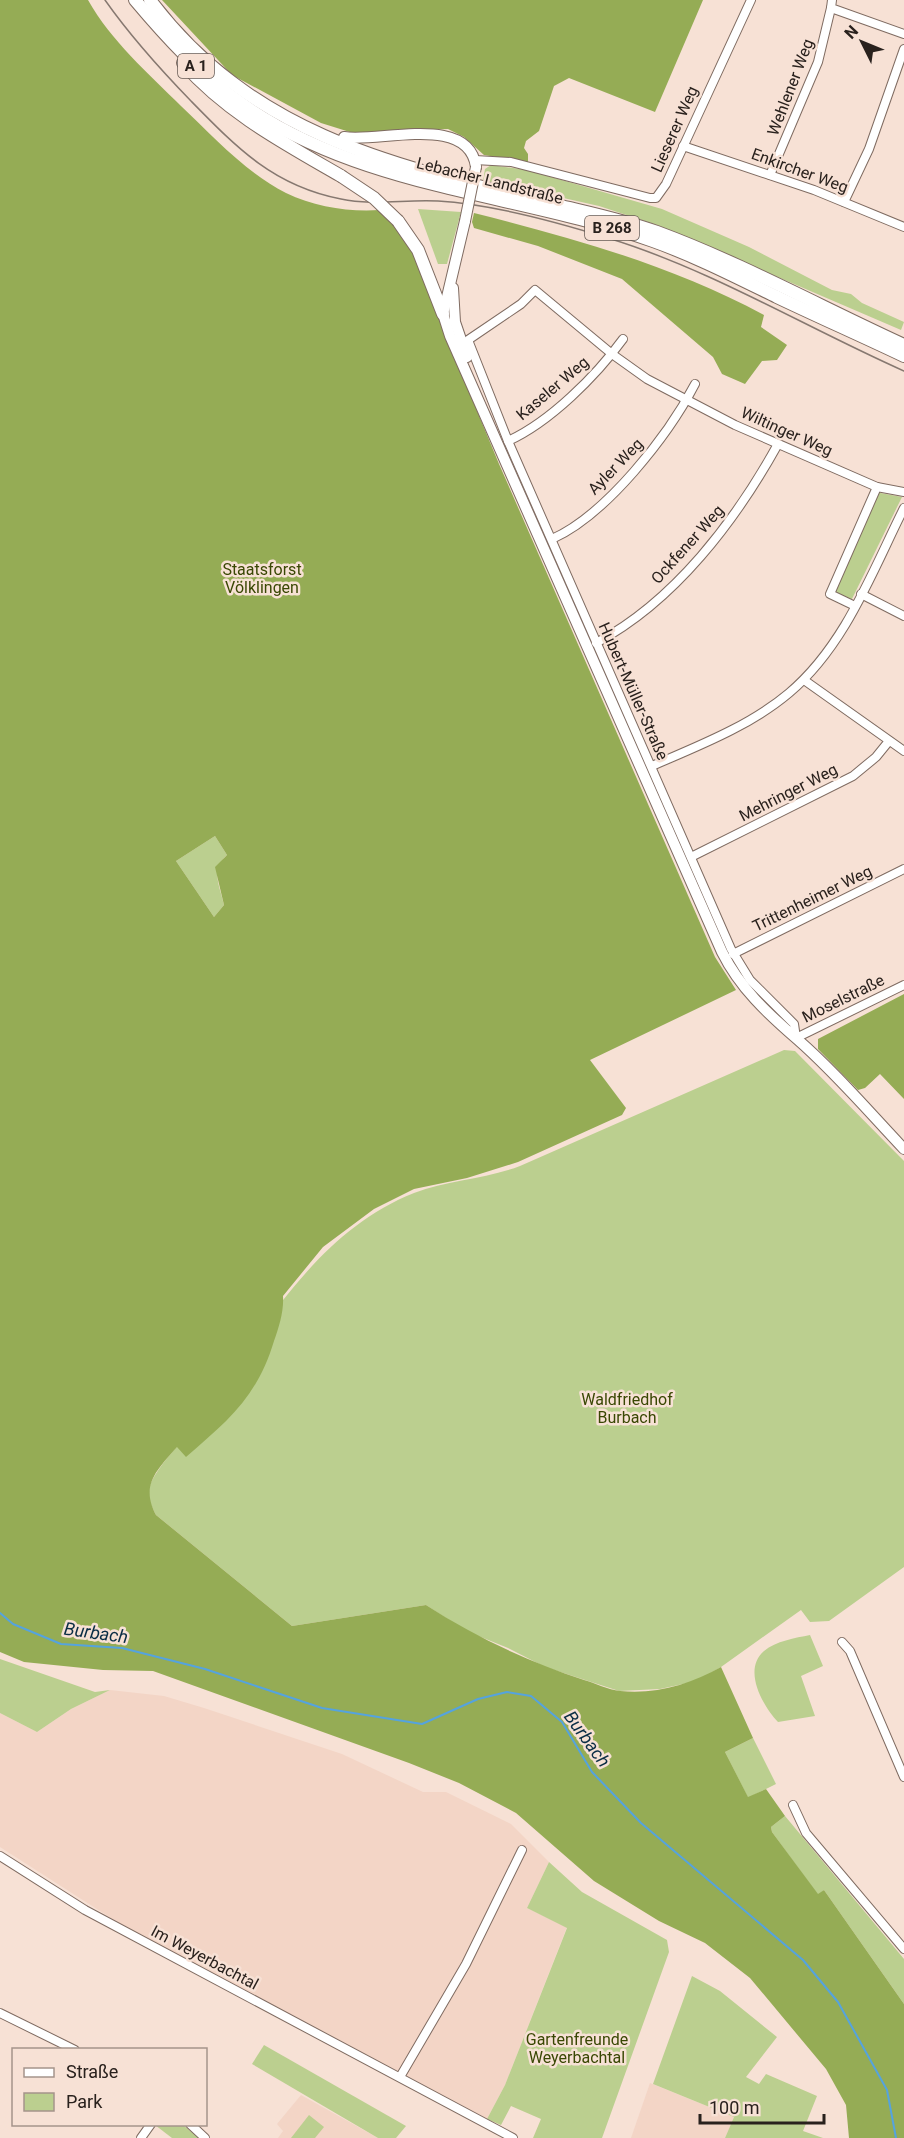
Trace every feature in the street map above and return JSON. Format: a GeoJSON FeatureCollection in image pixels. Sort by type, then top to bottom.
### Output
{"type":"FeatureCollection","features":[{"type":"Feature","properties":{"kind":"highway","name":"A 1"},"geometry":{"type":"LineString","coordinates":[[135,0],[199,69],[244,105],[267,119]]}},
{"type":"Feature","properties":{"kind":"highway"},"geometry":{"type":"LineString","coordinates":[[135,0],[165,43],[213,94],[241,117],[374,198],[398,221],[423,260],[443,314]]}},
{"type":"Feature","properties":{"kind":"highway","name":"A 1"},"geometry":{"type":"LineString","coordinates":[[150,0],[188,45],[217,72],[289,120]]}},
{"type":"Feature","properties":{"kind":"highway","name":"Lebacher Landstraße"},"geometry":{"type":"LineString","coordinates":[[267,119],[329,149],[399,174],[605,226],[655,241],[904,356]]}},
{"type":"Feature","properties":{"kind":"highway"},"geometry":{"type":"LineString","coordinates":[[289,120],[306,123],[344,137]]}},
{"type":"Feature","properties":{"kind":"highway","name":"Lebacher Landstraße"},"geometry":{"type":"LineString","coordinates":[[289,120],[325,139],[411,168],[607,217],[658,233],[904,345]]}},
{"type":"Feature","properties":{"kind":"main road"},"geometry":{"type":"LineString","coordinates":[[344,137],[443,135],[461,142],[476,164]]}},
{"type":"Feature","properties":{"kind":"main road","name":"Hubert-Müller-Straße"},"geometry":{"type":"LineString","coordinates":[[476,164],[443,314],[460,361],[482,404],[726,961],[750,996],[796,1038],[904,1149]]}},
{"type":"Feature","properties":{"kind":"main road","name":"Hubert-Müller-Straße"},"geometry":{"type":"LineString","coordinates":[[455,267],[453,306],[482,404]]}},
{"type":"Feature","properties":{"kind":"street","name":"Lieserer Weg"},"geometry":{"type":"LineString","coordinates":[[476,164],[511,162],[650,198],[660,195],[750,0]]}},
{"type":"Feature","properties":{"kind":"street"},"geometry":{"type":"LineString","coordinates":[[832,4],[904,34]]}},
{"type":"Feature","properties":{"kind":"street","name":"Wehlener Weg"},"geometry":{"type":"LineString","coordinates":[[770,175],[818,62],[832,4]]}},
{"type":"Feature","properties":{"kind":"street"},"geometry":{"type":"LineString","coordinates":[[844,202],[873,138],[904,49]]}},
{"type":"Feature","properties":{"kind":"street","name":"Enkircher Weg"},"geometry":{"type":"LineString","coordinates":[[683,146],[844,202],[904,227]]}},
{"type":"Feature","properties":{"kind":"street","name":"Wiltinger Weg"},"geometry":{"type":"LineString","coordinates":[[465,342],[520,304],[536,290],[612,354],[647,379],[687,401],[877,487],[904,492]]}},
{"type":"Feature","properties":{"kind":"street"},"geometry":{"type":"LineString","coordinates":[[612,354],[622,339]]}},
{"type":"Feature","properties":{"kind":"street","name":"Hubert-Müller-Straße"},"geometry":{"type":"LineString","coordinates":[[465,342],[733,954],[750,980],[794,1024],[796,1038]]}},
{"type":"Feature","properties":{"kind":"street","name":"Kaseler Weg"},"geometry":{"type":"LineString","coordinates":[[508,441],[560,404],[612,354]]}},
{"type":"Feature","properties":{"kind":"street"},"geometry":{"type":"LineString","coordinates":[[687,401],[695,384]]}},
{"type":"Feature","properties":{"kind":"street","name":"Ayler Weg"},"geometry":{"type":"LineString","coordinates":[[552,539],[565,533],[620,486],[663,436],[687,401]]}},
{"type":"Feature","properties":{"kind":"street","name":"Ockfener Weg"},"geometry":{"type":"LineString","coordinates":[[596,643],[658,598],[686,572],[732,518],[778,444]]}},
{"type":"Feature","properties":{"kind":"street"},"geometry":{"type":"LineString","coordinates":[[855,606],[830,594],[877,487]]}},
{"type":"Feature","properties":{"kind":"street"},"geometry":{"type":"LineString","coordinates":[[652,766],[756,716],[804,680],[836,641],[904,508]]}},
{"type":"Feature","properties":{"kind":"street"},"geometry":{"type":"LineString","coordinates":[[861,594],[904,616]]}},
{"type":"Feature","properties":{"kind":"street"},"geometry":{"type":"LineString","coordinates":[[804,680],[904,751]]}},
{"type":"Feature","properties":{"kind":"street","name":"Mehringer Weg"},"geometry":{"type":"LineString","coordinates":[[691,857],[853,776],[876,757],[889,741]]}},
{"type":"Feature","properties":{"kind":"street","name":"Trittenheimer Weg"},"geometry":{"type":"LineString","coordinates":[[733,954],[904,869]]}},
{"type":"Feature","properties":{"kind":"street","name":"Moselstraße"},"geometry":{"type":"LineString","coordinates":[[796,1038],[904,985]]}},
{"type":"Feature","properties":{"kind":"street"},"geometry":{"type":"LineString","coordinates":[[842,1642],[850,1651],[904,1777]]}},
{"type":"Feature","properties":{"kind":"street"},"geometry":{"type":"LineString","coordinates":[[793,1805],[806,1833],[904,1949]]}},
{"type":"Feature","properties":{"kind":"street"},"geometry":{"type":"LineString","coordinates":[[400,2077],[466,1964],[522,1850]]}},
{"type":"Feature","properties":{"kind":"street","name":"Im Weyerbachtal"},"geometry":{"type":"LineString","coordinates":[[0,1856],[85,1910],[513,2138]]}},
{"type":"Feature","properties":{"kind":"street"},"geometry":{"type":"LineString","coordinates":[[0,2013],[73,2048]]}},
{"type":"Feature","properties":{"kind":"street"},"geometry":{"type":"LineString","coordinates":[[192,2126],[205,2138]]}},
{"type":"Feature","properties":{"kind":"shaded area"},"geometry":{"type":"Polygon","coordinates":[[[110,1690],[164,1696],[204,1708],[342,1754],[423,1792],[446,1792],[511,1824],[549,1862],[527,1908],[567,1927],[505,2085],[487,2119],[114,1920],[0,1847],[0,1713],[37,1732],[71,1709],[110,1690]]]}},
{"type":"Feature","properties":{"kind":"shaded area"},"geometry":{"type":"Polygon","coordinates":[[[650,2083],[734,2117],[725,2138],[631,2138],[650,2083]]]}},
{"type":"Feature","properties":{"kind":"shaded area"},"geometry":{"type":"Polygon","coordinates":[[[301,2095],[378,2138],[278,2138],[283,2131],[277,2124],[301,2095]]]}},
{"type":"Feature","properties":{"kind":"green space","name":"Staatsforst Völklingen"},"geometry":{"type":"Polygon","coordinates":[[[0,0],[88,0],[97,15],[131,56],[218,142],[257,175],[286,193],[308,202],[344,209],[380,210],[403,235],[421,266],[442,326],[499,464],[715,957],[736,990],[590,1060],[626,1108],[622,1115],[518,1162],[467,1178],[414,1189],[374,1209],[323,1247],[283,1296],[282,1313],[276,1336],[267,1361],[250,1393],[216,1431],[186,1457],[177,1447],[153,1478],[150,1486],[151,1504],[156,1515],[292,1626],[426,1605],[464,1628],[523,1657],[615,1690],[633,1692],[659,1690],[685,1683],[721,1667],[753,1738],[725,1752],[748,1797],[766,1789],[785,1816],[771,1827],[772,1832],[818,1894],[824,1890],[904,2004],[904,2138],[849,2138],[846,2105],[826,2069],[750,1978],[705,1943],[659,1921],[594,1881],[516,1813],[459,1783],[409,1763],[153,1671],[103,1670],[24,1662],[0,1652],[0,0]],[[215,836],[176,861],[214,917],[224,905],[215,867],[227,855],[215,836]]]}},
{"type":"Feature","properties":{"kind":"green space"},"geometry":{"type":"Polygon","coordinates":[[[162,0],[703,0],[655,112],[569,78],[554,86],[539,131],[526,141],[524,148],[528,154],[528,162],[484,155],[464,137],[448,129],[353,133],[321,123],[232,75],[162,0]]]}},
{"type":"Feature","properties":{"kind":"green space"},"geometry":{"type":"Polygon","coordinates":[[[491,165],[527,170],[662,209],[749,247],[832,290],[851,294],[862,303],[904,322],[901,330],[657,225],[599,206],[483,180],[485,169],[491,165]]]}},
{"type":"Feature","properties":{"kind":"green space"},"geometry":{"type":"Polygon","coordinates":[[[418,209],[461,212],[447,264],[438,264],[418,209]]]}},
{"type":"Feature","properties":{"kind":"green space"},"geometry":{"type":"Polygon","coordinates":[[[474,213],[586,243],[694,282],[764,315],[761,327],[787,345],[777,360],[762,361],[745,384],[722,374],[713,357],[622,279],[538,246],[474,228],[472,222],[474,213]]]}},
{"type":"Feature","properties":{"kind":"green space"},"geometry":{"type":"Polygon","coordinates":[[[875,492],[902,497],[850,603],[830,594],[875,492]]]}},
{"type":"Feature","properties":{"kind":"green space"},"geometry":{"type":"Polygon","coordinates":[[[215,836],[227,855],[219,866],[218,872],[224,905],[214,917],[176,861],[215,836]]]}},
{"type":"Feature","properties":{"kind":"green space"},"geometry":{"type":"Polygon","coordinates":[[[904,994],[904,1099],[880,1074],[865,1088],[858,1090],[818,1049],[818,1039],[904,994]]]}},
{"type":"Feature","properties":{"kind":"green space","name":"Waldfriedhof Burbach"},"geometry":{"type":"Polygon","coordinates":[[[784,1050],[795,1051],[904,1161],[904,1567],[829,1621],[810,1622],[801,1610],[721,1667],[697,1681],[660,1689],[619,1691],[545,1667],[508,1648],[466,1631],[426,1605],[292,1626],[156,1515],[149,1493],[151,1482],[164,1462],[192,1427],[274,1311],[304,1275],[337,1242],[373,1214],[414,1193],[520,1166],[784,1050]]]}},
{"type":"Feature","properties":{"kind":"green space"},"geometry":{"type":"Polygon","coordinates":[[[810,1635],[823,1666],[801,1676],[815,1716],[778,1722],[766,1707],[757,1688],[755,1668],[758,1659],[764,1651],[774,1645],[810,1635]]]}},
{"type":"Feature","properties":{"kind":"green space"},"geometry":{"type":"Polygon","coordinates":[[[0,1659],[95,1692],[110,1690],[71,1709],[37,1732],[0,1713],[0,1659]]]}},
{"type":"Feature","properties":{"kind":"green space"},"geometry":{"type":"Polygon","coordinates":[[[753,1738],[776,1784],[748,1798],[725,1752],[753,1738]]]}},
{"type":"Feature","properties":{"kind":"green space"},"geometry":{"type":"Polygon","coordinates":[[[785,1816],[904,1959],[904,2004],[824,1890],[818,1895],[772,1832],[771,1827],[785,1816]]]}},
{"type":"Feature","properties":{"kind":"green space","name":"Gartenfreunde Weyerbachtal"},"geometry":{"type":"Polygon","coordinates":[[[549,1862],[582,1892],[667,1940],[669,1952],[602,2138],[533,2138],[541,2119],[511,2106],[501,2125],[487,2119],[505,2085],[567,1928],[527,1908],[549,1862]]]}},
{"type":"Feature","properties":{"kind":"green space","name":"Gartenfreunde Weyerbachtal"},"geometry":{"type":"Polygon","coordinates":[[[692,1976],[720,1991],[777,2037],[746,2077],[759,2084],[766,2074],[817,2096],[803,2131],[823,2138],[725,2138],[734,2117],[653,2084],[692,1976]]]}},
{"type":"Feature","properties":{"kind":"green space"},"geometry":{"type":"Polygon","coordinates":[[[264,2045],[406,2126],[396,2138],[378,2138],[252,2064],[264,2045]]]}},
{"type":"Feature","properties":{"kind":"green space"},"geometry":{"type":"Polygon","coordinates":[[[309,2115],[324,2127],[315,2138],[291,2138],[309,2115]]]}},
{"type":"Feature","properties":{"kind":"green space"},"geometry":{"type":"Polygon","coordinates":[[[156,2126],[184,2126],[199,2138],[172,2138],[156,2126]]]}},
{"type":"Feature","properties":{"kind":"waterway","name":"Burbach"},"geometry":{"type":"LineString","coordinates":[[0,1613],[13,1624],[61,1644],[122,1648],[205,1669],[322,1708],[422,1724],[478,1699],[507,1692],[531,1696],[562,1722],[592,1772],[641,1823],[803,1960],[838,2002],[887,2090],[896,2138]]}},
{"type":"Feature","properties":{"kind":"tram line"},"geometry":{"type":"LineString","coordinates":[[105,0],[157,65],[225,135],[258,163],[296,185],[317,193],[353,201],[438,201],[479,206],[546,220],[608,238],[684,266],[904,371]]}}]}
